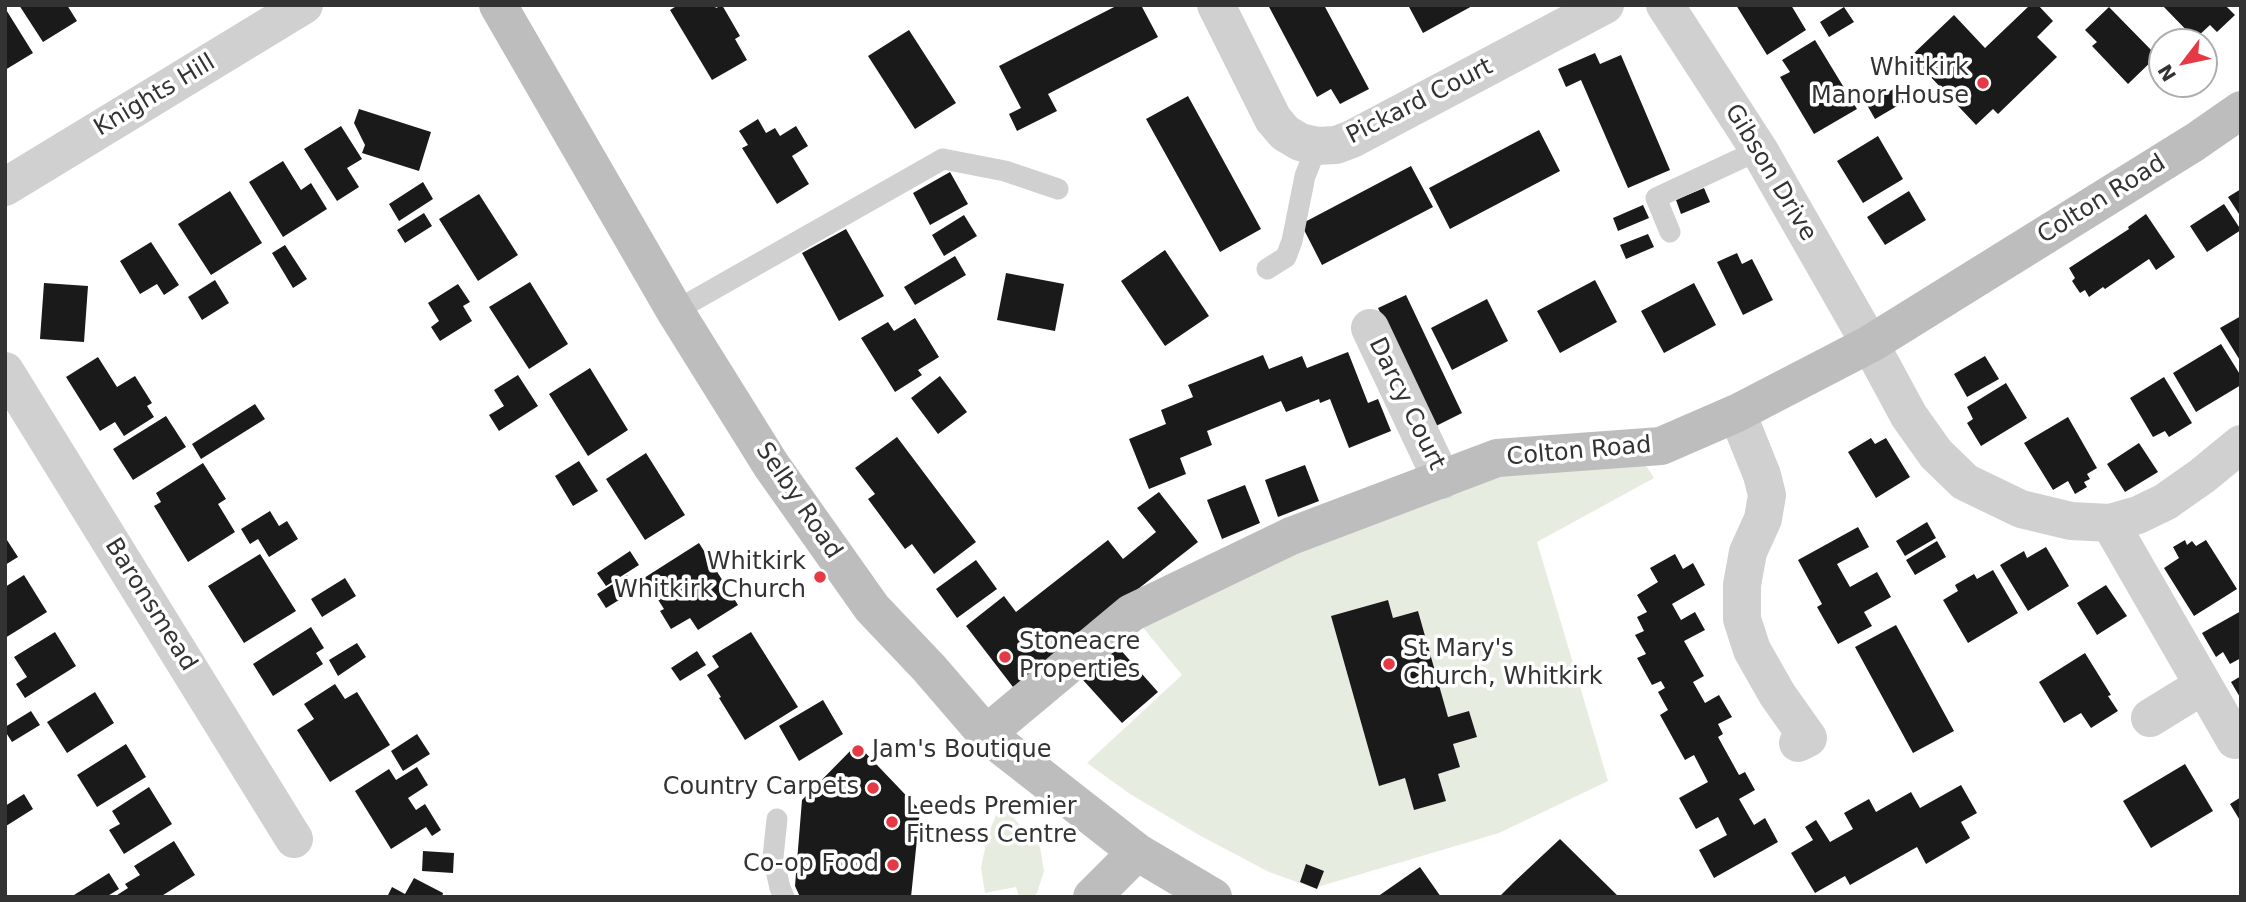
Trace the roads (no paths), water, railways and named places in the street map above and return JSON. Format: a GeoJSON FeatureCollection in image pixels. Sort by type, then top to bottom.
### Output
{"type":"FeatureCollection","features":[{"type":"Feature","properties":{"kind":"street","name":"Knights Hill"},"geometry":{"type":"LineString","coordinates":[[5,187],[304,5]]}},
{"type":"Feature","properties":{"kind":"street","name":"Selby Road"},"geometry":{"type":"LineString","coordinates":[[498,5],[675,312],[771,465],[872,608],[986,734],[1137,852],[1213,897]]}},
{"type":"Feature","properties":{"kind":"street","name":"Pickard Court"},"geometry":{"type":"LineString","coordinates":[[1216,5],[1273,119],[1285,132],[1300,142],[1317,146],[1336,145],[1352,139],[1605,5]]}},
{"type":"Feature","properties":{"kind":"street","name":"Gibson Drive"},"geometry":{"type":"LineString","coordinates":[[1665,5],[1759,150],[1909,416],[1936,454],[1965,482],[2021,509],[2071,522],[2110,523],[2137,516],[2165,502],[2241,444]]}},
{"type":"Feature","properties":{"kind":"street","name":"Colton Road"},"geometry":{"type":"LineString","coordinates":[[986,734],[1131,613],[1291,536],[1497,458],[1661,446],[1737,413],[1870,344],[2195,142],[2241,110]]}},
{"type":"Feature","properties":{"kind":"street","name":"Darcy Court"},"geometry":{"type":"LineString","coordinates":[[1370,328],[1442,480]]}},
{"type":"Feature","properties":{"kind":"street","name":"Baronsmead"},"geometry":{"type":"LineString","coordinates":[[5,371],[294,839]]}},
{"type":"Feature","properties":{"kind":"street"},"geometry":{"type":"LineString","coordinates":[[1737,413],[1762,475],[1767,495],[1763,520],[1748,552],[1742,584],[1742,619],[1752,650],[1777,694],[1808,738],[1798,743]]}},
{"type":"Feature","properties":{"kind":"street"},"geometry":{"type":"LineString","coordinates":[[2110,523],[2235,740]]}},
{"type":"Feature","properties":{"kind":"street"},"geometry":{"type":"LineString","coordinates":[[2150,719],[2202,686]]}},
{"type":"Feature","properties":{"kind":"street"},"geometry":{"type":"LineString","coordinates":[[1092,897],[1137,852]]}},
{"type":"Feature","properties":{"kind":"lane"},"geometry":{"type":"LineString","coordinates":[[1267,270],[1286,257],[1292,241],[1305,176],[1317,146]]}},
{"type":"Feature","properties":{"kind":"lane"},"geometry":{"type":"LineString","coordinates":[[1670,232],[1656,198],[1759,150]]}},
{"type":"Feature","properties":{"kind":"lane"},"geometry":{"type":"LineString","coordinates":[[675,312],[943,159],[1005,171],[1058,189]]}},
{"type":"Feature","properties":{"kind":"lane"},"geometry":{"type":"LineString","coordinates":[[777,819],[772,857],[784,897]]}},
{"type":"Feature","properties":{"kind":"place","name":"Whitkirk Manor House"},"geometry":{"type":"Point","coordinates":[1983,83]}},
{"type":"Feature","properties":{"kind":"place","name":"Whitkirk Whitkirk Church"},"geometry":{"type":"Point","coordinates":[820,577]}},
{"type":"Feature","properties":{"kind":"place","name":"Stoneacre Properties"},"geometry":{"type":"Point","coordinates":[1005,657]}},
{"type":"Feature","properties":{"kind":"place","name":"St Mary's Church, Whitkirk"},"geometry":{"type":"Point","coordinates":[1389,664]}},
{"type":"Feature","properties":{"kind":"place","name":"Jam's Boutique"},"geometry":{"type":"Point","coordinates":[858,751]}},
{"type":"Feature","properties":{"kind":"place","name":"Country Carpets"},"geometry":{"type":"Point","coordinates":[873,788]}},
{"type":"Feature","properties":{"kind":"place","name":"Leeds Premier Fitness Centre"},"geometry":{"type":"Point","coordinates":[892,822]}},
{"type":"Feature","properties":{"kind":"place","name":"Co-op Food"},"geometry":{"type":"Point","coordinates":[893,865]}}]}
